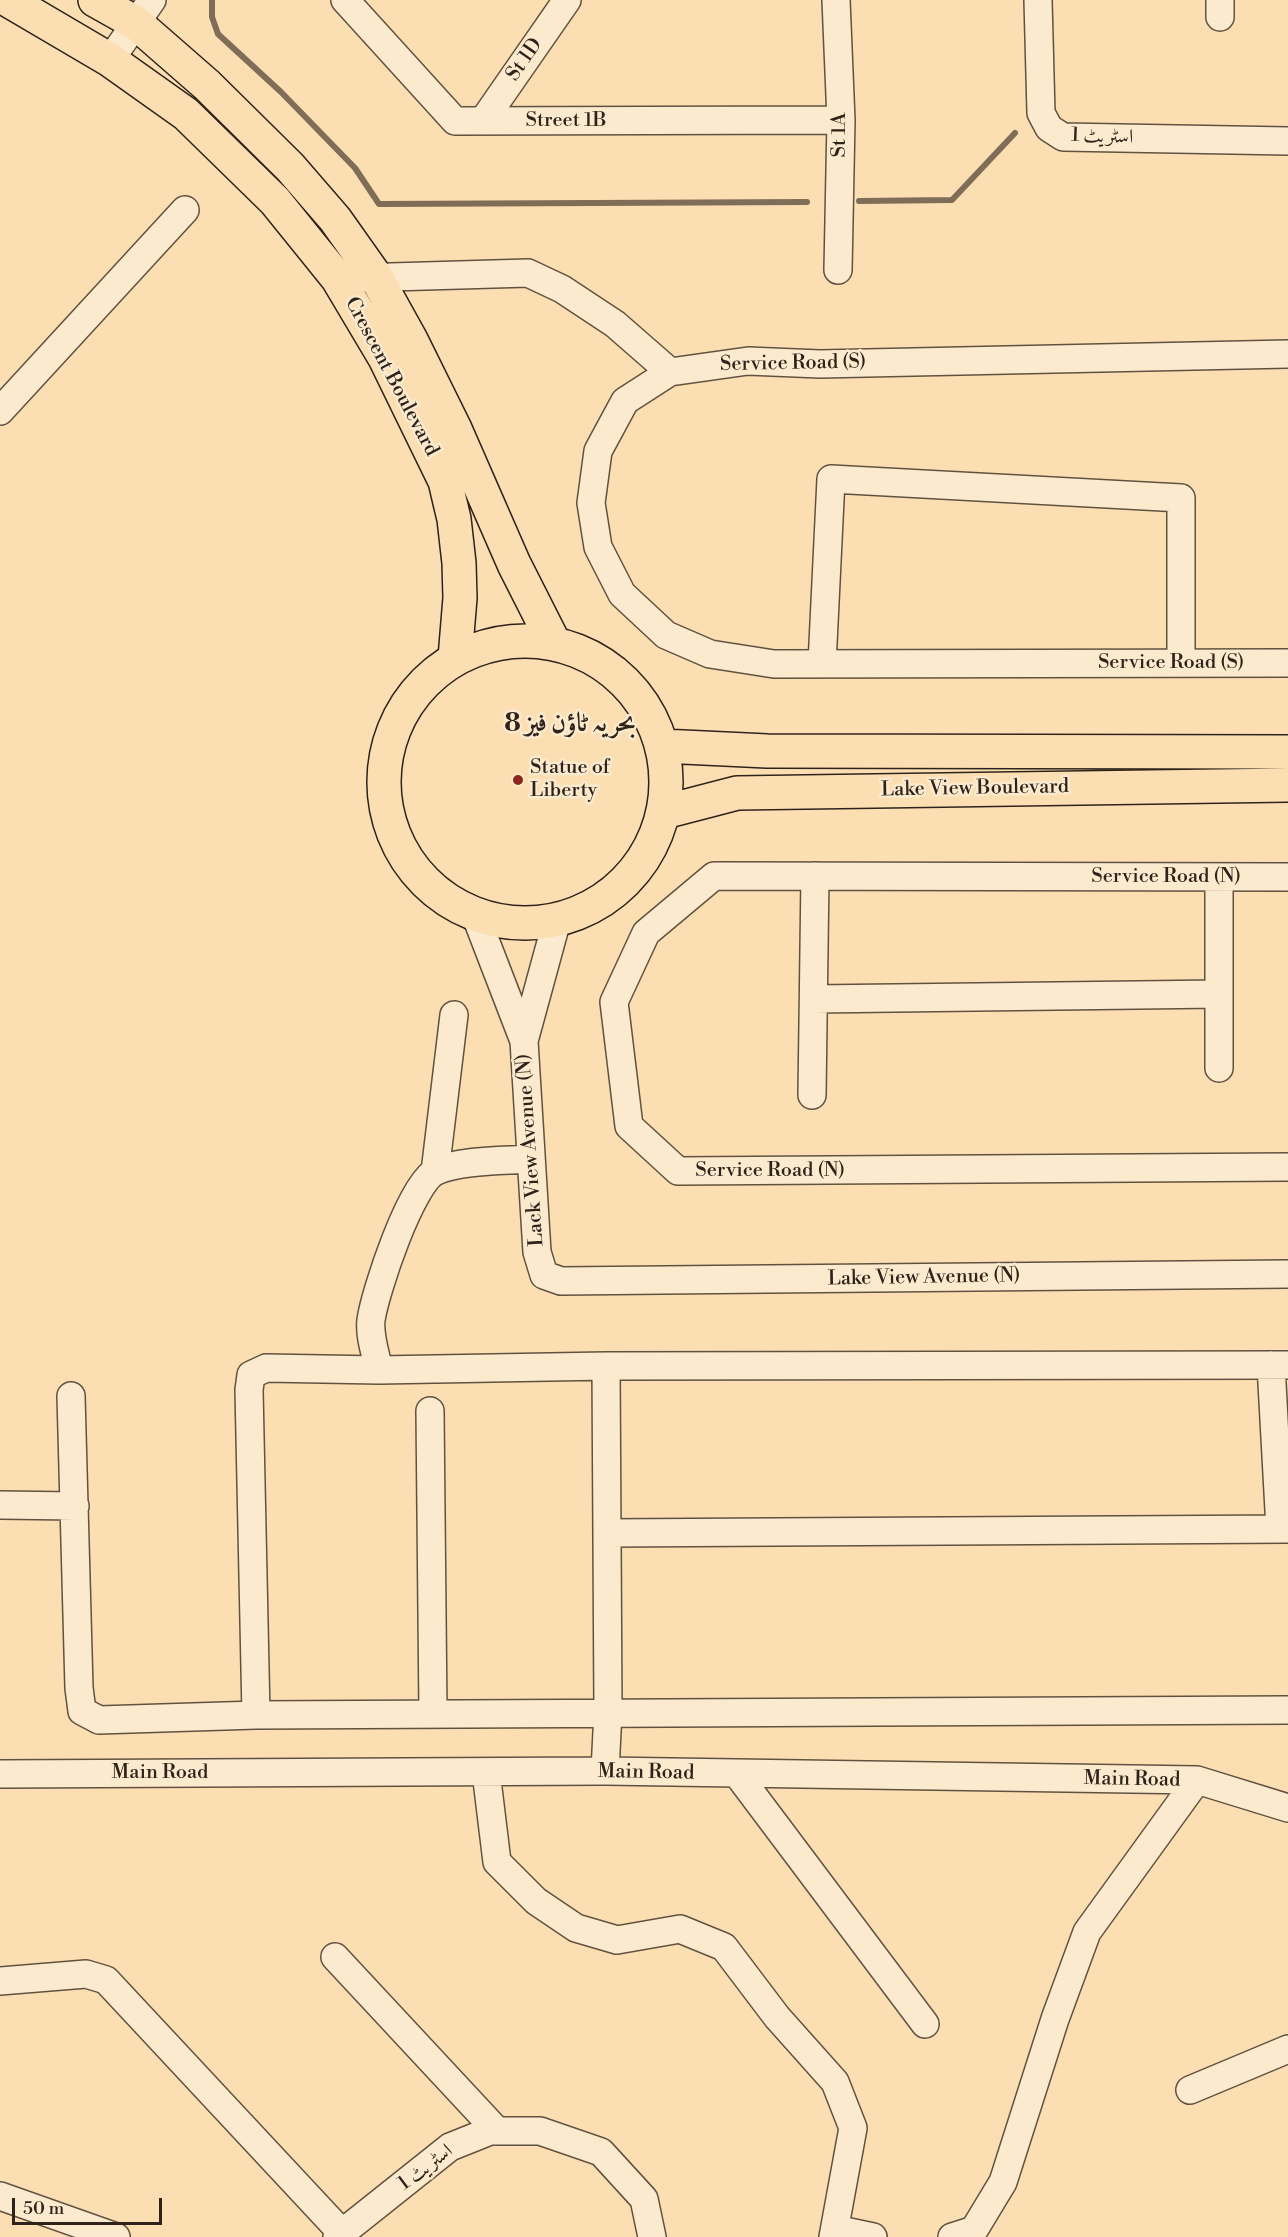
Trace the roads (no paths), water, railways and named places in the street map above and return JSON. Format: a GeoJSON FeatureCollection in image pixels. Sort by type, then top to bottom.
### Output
{"type":"FeatureCollection","features":[{"type":"Feature","properties":{"kind":"main road","name":"Crescent Boulevard"},"geometry":{"type":"LineString","coordinates":[[8,0],[111,60],[186,114],[275,201],[338,279],[386,358],[445,481],[459,563],[460,598],[455,658]]}},
{"type":"Feature","properties":{"kind":"main road","name":"Crescent Boulevard"},"geometry":{"type":"LineString","coordinates":[[95,0],[145,11],[207,85],[290,167],[335,219],[376,277],[455,429],[514,564],[554,643]]}},
{"type":"Feature","properties":{"kind":"main road"},"geometry":{"type":"LineString","coordinates":[[529,640],[554,643],[579,651],[602,663],[623,679],[649,714],[662,746],[667,790],[664,812],[656,837],[643,861],[626,881],[598,903],[557,920],[529,923],[502,922],[475,915],[446,900],[415,871],[402,853],[389,824],[383,792],[384,760],[393,729],[403,710],[429,676],[455,658],[503,641],[529,640]]}},
{"type":"Feature","properties":{"kind":"main road","name":"Lake View Boulevard"},"geometry":{"type":"LineString","coordinates":[[662,746],[779,752],[1288,752]]}},
{"type":"Feature","properties":{"kind":"main road","name":"Lake View Boulevard"},"geometry":{"type":"LineString","coordinates":[[664,812],[737,793],[1288,784]]}},
{"type":"Feature","properties":{"kind":"street","name":"Street 1B"},"geometry":{"type":"LineString","coordinates":[[345,0],[455,121],[841,120]]}},
{"type":"Feature","properties":{"kind":"street","name":"St 1D"},"geometry":{"type":"LineString","coordinates":[[483,121],[567,0]]}},
{"type":"Feature","properties":{"kind":"street","name":"St 1A"},"geometry":{"type":"LineString","coordinates":[[836,0],[841,120],[838,270]]}},
{"type":"Feature","properties":{"kind":"street","name":"اسٹریٹ 1"},"geometry":{"type":"LineString","coordinates":[[1038,0],[1041,113],[1049,128],[1064,137],[1288,141]]}},
{"type":"Feature","properties":{"kind":"street"},"geometry":{"type":"LineString","coordinates":[[111,60],[145,11]]}},
{"type":"Feature","properties":{"kind":"street"},"geometry":{"type":"LineString","coordinates":[[0,411],[185,210]]}},
{"type":"Feature","properties":{"kind":"street"},"geometry":{"type":"LineString","coordinates":[[338,279],[528,273],[562,289],[615,324],[670,372]]}},
{"type":"Feature","properties":{"kind":"street","name":"Service Road (S)"},"geometry":{"type":"LineString","coordinates":[[1288,354],[820,364],[748,361],[670,372],[625,401],[598,451],[591,503],[598,547],[622,594],[666,635],[710,654],[774,664],[1288,663]]}},
{"type":"Feature","properties":{"kind":"street"},"geometry":{"type":"LineString","coordinates":[[822,664],[831,479],[1181,498],[1180,663]]}},
{"type":"Feature","properties":{"kind":"street","name":"Service Road (N)"},"geometry":{"type":"LineString","coordinates":[[1288,878],[714,876],[646,933],[614,1002],[629,1126],[678,1171],[1288,1167]]}},
{"type":"Feature","properties":{"kind":"street"},"geometry":{"type":"LineString","coordinates":[[812,1095],[815,876]]}},
{"type":"Feature","properties":{"kind":"street"},"geometry":{"type":"LineString","coordinates":[[1219,877],[1219,1068]]}},
{"type":"Feature","properties":{"kind":"street","name":"Lack View Avenue (N)"},"geometry":{"type":"LineString","coordinates":[[475,915],[524,1041],[537,1252],[544,1275],[561,1281]]}},
{"type":"Feature","properties":{"kind":"street","name":"Lack View Avenue (N)"},"geometry":{"type":"LineString","coordinates":[[524,1041],[557,920]]}},
{"type":"Feature","properties":{"kind":"street"},"geometry":{"type":"LineString","coordinates":[[814,999],[1219,993]]}},
{"type":"Feature","properties":{"kind":"street"},"geometry":{"type":"LineString","coordinates":[[435,1172],[454,1015]]}},
{"type":"Feature","properties":{"kind":"street"},"geometry":{"type":"LineString","coordinates":[[379,1370],[371,1323],[379,1282],[417,1190],[435,1172],[464,1165],[531,1159]]}},
{"type":"Feature","properties":{"kind":"street","name":"Lake View Avenue (N)"},"geometry":{"type":"LineString","coordinates":[[561,1281],[1288,1274]]}},
{"type":"Feature","properties":{"kind":"street"},"geometry":{"type":"LineString","coordinates":[[256,1715],[249,1390],[251,1375],[266,1368],[379,1370],[606,1366],[1280,1365],[1284,1529],[607,1533]]}},
{"type":"Feature","properties":{"kind":"street"},"geometry":{"type":"LineString","coordinates":[[605,1771],[608,1712],[606,1366]]}},
{"type":"Feature","properties":{"kind":"street"},"geometry":{"type":"LineString","coordinates":[[71,1396],[82,1711],[99,1720],[256,1715],[608,1712],[1288,1710]]}},
{"type":"Feature","properties":{"kind":"street"},"geometry":{"type":"LineString","coordinates":[[430,1411],[433,1714]]}},
{"type":"Feature","properties":{"kind":"street"},"geometry":{"type":"LineString","coordinates":[[0,1505],[75,1506]]}},
{"type":"Feature","properties":{"kind":"street","name":"Main Road"},"geometry":{"type":"LineString","coordinates":[[0,1774],[605,1771],[738,1775],[1197,1780],[1288,1808]]}},
{"type":"Feature","properties":{"kind":"street"},"geometry":{"type":"LineString","coordinates":[[486,1772],[497,1863],[536,1901],[576,1928],[617,1940],[680,1929],[724,1947],[777,2017],[835,2082],[853,2128],[834,2233],[873,2237]]}},
{"type":"Feature","properties":{"kind":"street"},"geometry":{"type":"LineString","coordinates":[[738,1775],[925,2024]]}},
{"type":"Feature","properties":{"kind":"street"},"geometry":{"type":"LineString","coordinates":[[952,2237],[974,2230],[1003,2182],[1055,2019],[1087,1932],[1197,1780]]}},
{"type":"Feature","properties":{"kind":"street"},"geometry":{"type":"LineString","coordinates":[[335,1957],[497,2131]]}},
{"type":"Feature","properties":{"kind":"street"},"geometry":{"type":"LineString","coordinates":[[0,1981],[86,1974],[106,1980],[340,2235]]}},
{"type":"Feature","properties":{"kind":"street"},"geometry":{"type":"LineString","coordinates":[[1190,2090],[1288,2049]]}},
{"type":"Feature","properties":{"kind":"street","name":"اسٹریٹ 1"},"geometry":{"type":"LineString","coordinates":[[340,2235],[450,2147],[490,2131],[540,2131],[601,2152],[645,2199],[652,2237]]}},
{"type":"Feature","properties":{"kind":"street"},"geometry":{"type":"LineString","coordinates":[[0,2196],[116,2237]]}},
{"type":"Feature","properties":{"kind":"waterway"},"geometry":{"type":"LineString","coordinates":[[212,0],[212,17],[218,34],[281,92],[355,168],[379,204],[807,202]]}},
{"type":"Feature","properties":{"kind":"waterway"},"geometry":{"type":"LineString","coordinates":[[859,201],[952,200],[1015,133]]}},
{"type":"Feature","properties":{"kind":"place","name":"Statue of Liberty"},"geometry":{"type":"Point","coordinates":[518,780]}},
{"type":"Feature","properties":{"kind":"district","name":"بحریہ ٹاؤن فیز 8"},"geometry":{"type":"Point","coordinates":[570,725]}}]}
